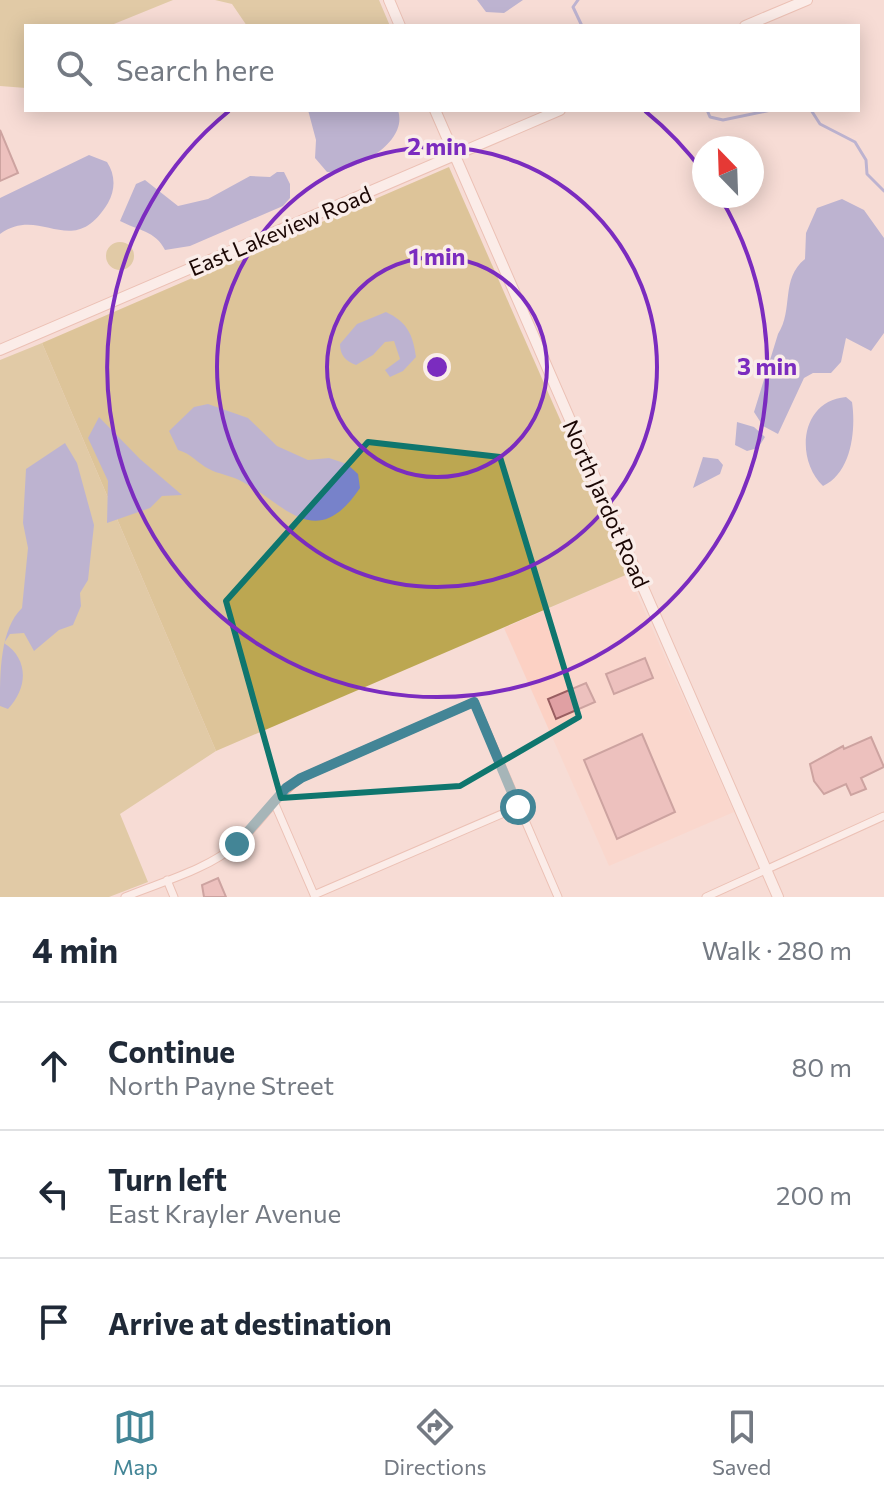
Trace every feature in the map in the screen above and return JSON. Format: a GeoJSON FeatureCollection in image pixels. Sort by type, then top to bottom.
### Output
{"type":"FeatureCollection","features":[{"type":"Feature","properties":{"kind":"street"},"geometry":{"type":"LineString","coordinates":[[389,0],[399,24]]}},
{"type":"Feature","properties":{"kind":"street"},"geometry":{"type":"LineString","coordinates":[[750,24],[807,0]]}},
{"type":"Feature","properties":{"kind":"street","name":"North Jardot Road"},"geometry":{"type":"LineString","coordinates":[[436,112],[778,897]]}},
{"type":"Feature","properties":{"kind":"street","name":"East Lakeview Road"},"geometry":{"type":"LineString","coordinates":[[0,350],[555,112]]}},
{"type":"Feature","properties":{"kind":"street"},"geometry":{"type":"LineString","coordinates":[[125,897],[217,858],[237,844],[274,802],[301,778],[474,702],[558,897]]}},
{"type":"Feature","properties":{"kind":"street"},"geometry":{"type":"LineString","coordinates":[[274,802],[315,896],[518,807]]}},
{"type":"Feature","properties":{"kind":"street"},"geometry":{"type":"LineString","coordinates":[[706,897],[884,816]]}},
{"type":"Feature","properties":{"kind":"street"},"geometry":{"type":"LineString","coordinates":[[167,880],[174,897]]}},
{"type":"Feature","properties":{"kind":"highlighted area"},"geometry":{"type":"Polygon","coordinates":[[[368,442],[500,457],[579,717],[460,786],[281,798],[226,601],[368,442]]]}},
{"type":"Feature","properties":{"kind":"shaded area"},"geometry":{"type":"Polygon","coordinates":[[[0,0],[173,0],[114,24],[24,24],[24,88],[0,86],[0,0]]]}},
{"type":"Feature","properties":{"kind":"shaded area"},"geometry":{"type":"Polygon","coordinates":[[[215,0],[379,0],[389,24],[246,24],[232,4],[215,0]]]}},
{"type":"Feature","properties":{"kind":"shaded area"},"geometry":{"type":"Polygon","coordinates":[[[449,167],[628,574],[216,751],[42,343],[449,167]]]}},
{"type":"Feature","properties":{"kind":"shaded area"},"geometry":{"type":"Polygon","coordinates":[[[120,242],[130,246],[134,256],[130,266],[120,270],[110,266],[106,256],[110,246],[120,242]]]}},
{"type":"Feature","properties":{"kind":"shaded area"},"geometry":{"type":"Polygon","coordinates":[[[42,343],[216,751],[120,814],[148,882],[109,897],[0,897],[0,360],[42,343]]]}},
{"type":"Feature","properties":{"kind":"shaded area"},"geometry":{"type":"Polygon","coordinates":[[[628,574],[734,812],[609,866],[504,628],[628,574]]]}},
{"type":"Feature","properties":{"kind":"water"},"geometry":{"type":"Polygon","coordinates":[[[477,0],[523,0],[504,13],[486,12],[477,0]]]}},
{"type":"Feature","properties":{"kind":"water"},"geometry":{"type":"Polygon","coordinates":[[[309,112],[398,112],[395,134],[387,144],[351,167],[327,172],[315,158],[316,140],[309,112]]]}},
{"type":"Feature","properties":{"kind":"water"},"geometry":{"type":"Polygon","coordinates":[[[89,155],[107,162],[114,182],[108,203],[95,220],[82,229],[69,231],[30,225],[15,226],[0,234],[0,198],[89,155]]]}},
{"type":"Feature","properties":{"kind":"water"},"geometry":{"type":"Polygon","coordinates":[[[284,172],[290,184],[290,198],[283,206],[190,246],[165,250],[151,235],[120,221],[136,184],[145,180],[178,206],[208,199],[250,176],[270,177],[284,172]]]}},
{"type":"Feature","properties":{"kind":"water"},"geometry":{"type":"Polygon","coordinates":[[[842,199],[864,210],[884,238],[884,333],[871,351],[846,338],[841,362],[831,373],[813,373],[804,378],[778,434],[763,426],[754,412],[783,324],[792,276],[805,259],[806,233],[817,208],[842,199]]]}},
{"type":"Feature","properties":{"kind":"water"},"geometry":{"type":"Polygon","coordinates":[[[386,312],[408,330],[416,357],[403,371],[390,377],[385,370],[400,359],[394,341],[385,342],[373,355],[356,365],[344,358],[340,344],[357,324],[386,312]]]}},
{"type":"Feature","properties":{"kind":"water"},"geometry":{"type":"Polygon","coordinates":[[[846,397],[852,402],[853,413],[850,449],[840,471],[823,486],[808,461],[807,433],[819,409],[831,401],[846,397]]]}},
{"type":"Feature","properties":{"kind":"water"},"geometry":{"type":"Polygon","coordinates":[[[208,404],[248,418],[277,446],[308,460],[329,458],[347,464],[358,474],[360,488],[344,508],[328,518],[314,521],[285,510],[239,480],[209,469],[178,450],[169,431],[194,407],[208,404]]]}},
{"type":"Feature","properties":{"kind":"water"},"geometry":{"type":"Polygon","coordinates":[[[99,417],[140,459],[182,495],[162,496],[150,508],[107,523],[108,481],[88,438],[99,417]]]}},
{"type":"Feature","properties":{"kind":"water"},"geometry":{"type":"Polygon","coordinates":[[[737,422],[754,427],[765,437],[758,448],[747,451],[735,445],[737,422]]]}},
{"type":"Feature","properties":{"kind":"water"},"geometry":{"type":"Polygon","coordinates":[[[65,443],[77,463],[94,525],[88,580],[80,593],[81,606],[73,625],[59,630],[34,651],[24,633],[10,634],[5,642],[9,627],[22,608],[28,548],[23,523],[26,469],[65,443]]]}},
{"type":"Feature","properties":{"kind":"water"},"geometry":{"type":"Polygon","coordinates":[[[703,457],[718,459],[723,465],[720,474],[693,488],[703,457]]]}},
{"type":"Feature","properties":{"kind":"water"},"geometry":{"type":"Polygon","coordinates":[[[5,643],[18,657],[23,674],[19,692],[8,709],[0,706],[5,643]]]}},
{"type":"Feature","properties":{"kind":"building"},"geometry":{"type":"Polygon","coordinates":[[[0,130],[18,173],[0,181],[0,130]]]}},
{"type":"Feature","properties":{"kind":"building"},"geometry":{"type":"Polygon","coordinates":[[[645,658],[653,678],[614,694],[606,674],[645,658]]]}},
{"type":"Feature","properties":{"kind":"building"},"geometry":{"type":"Polygon","coordinates":[[[586,683],[595,702],[556,719],[548,699],[586,683]]]}},
{"type":"Feature","properties":{"kind":"building"},"geometry":{"type":"Polygon","coordinates":[[[642,734],[675,812],[617,839],[584,760],[642,734]]]}},
{"type":"Feature","properties":{"kind":"building"},"geometry":{"type":"Polygon","coordinates":[[[871,737],[884,767],[861,778],[866,789],[851,795],[846,784],[824,794],[814,781],[810,764],[843,746],[844,749],[871,737]]]}},
{"type":"Feature","properties":{"kind":"building"},"geometry":{"type":"Polygon","coordinates":[[[218,878],[226,897],[204,897],[202,885],[218,878]]]}},
{"type":"Feature","properties":{"kind":"waterway"},"geometry":{"type":"LineString","coordinates":[[578,0],[573,7],[581,24]]}},
{"type":"Feature","properties":{"kind":"waterway"},"geometry":{"type":"LineString","coordinates":[[708,112],[710,117],[723,120],[761,112]]}},
{"type":"Feature","properties":{"kind":"waterway"},"geometry":{"type":"LineString","coordinates":[[812,112],[820,124],[855,142],[866,160],[867,174],[884,191]]}},
{"type":"Feature","properties":{"kind":"route"},"geometry":{"type":"LineString","coordinates":[[237,844],[286,788],[301,778],[474,702],[518,807]]}}]}
